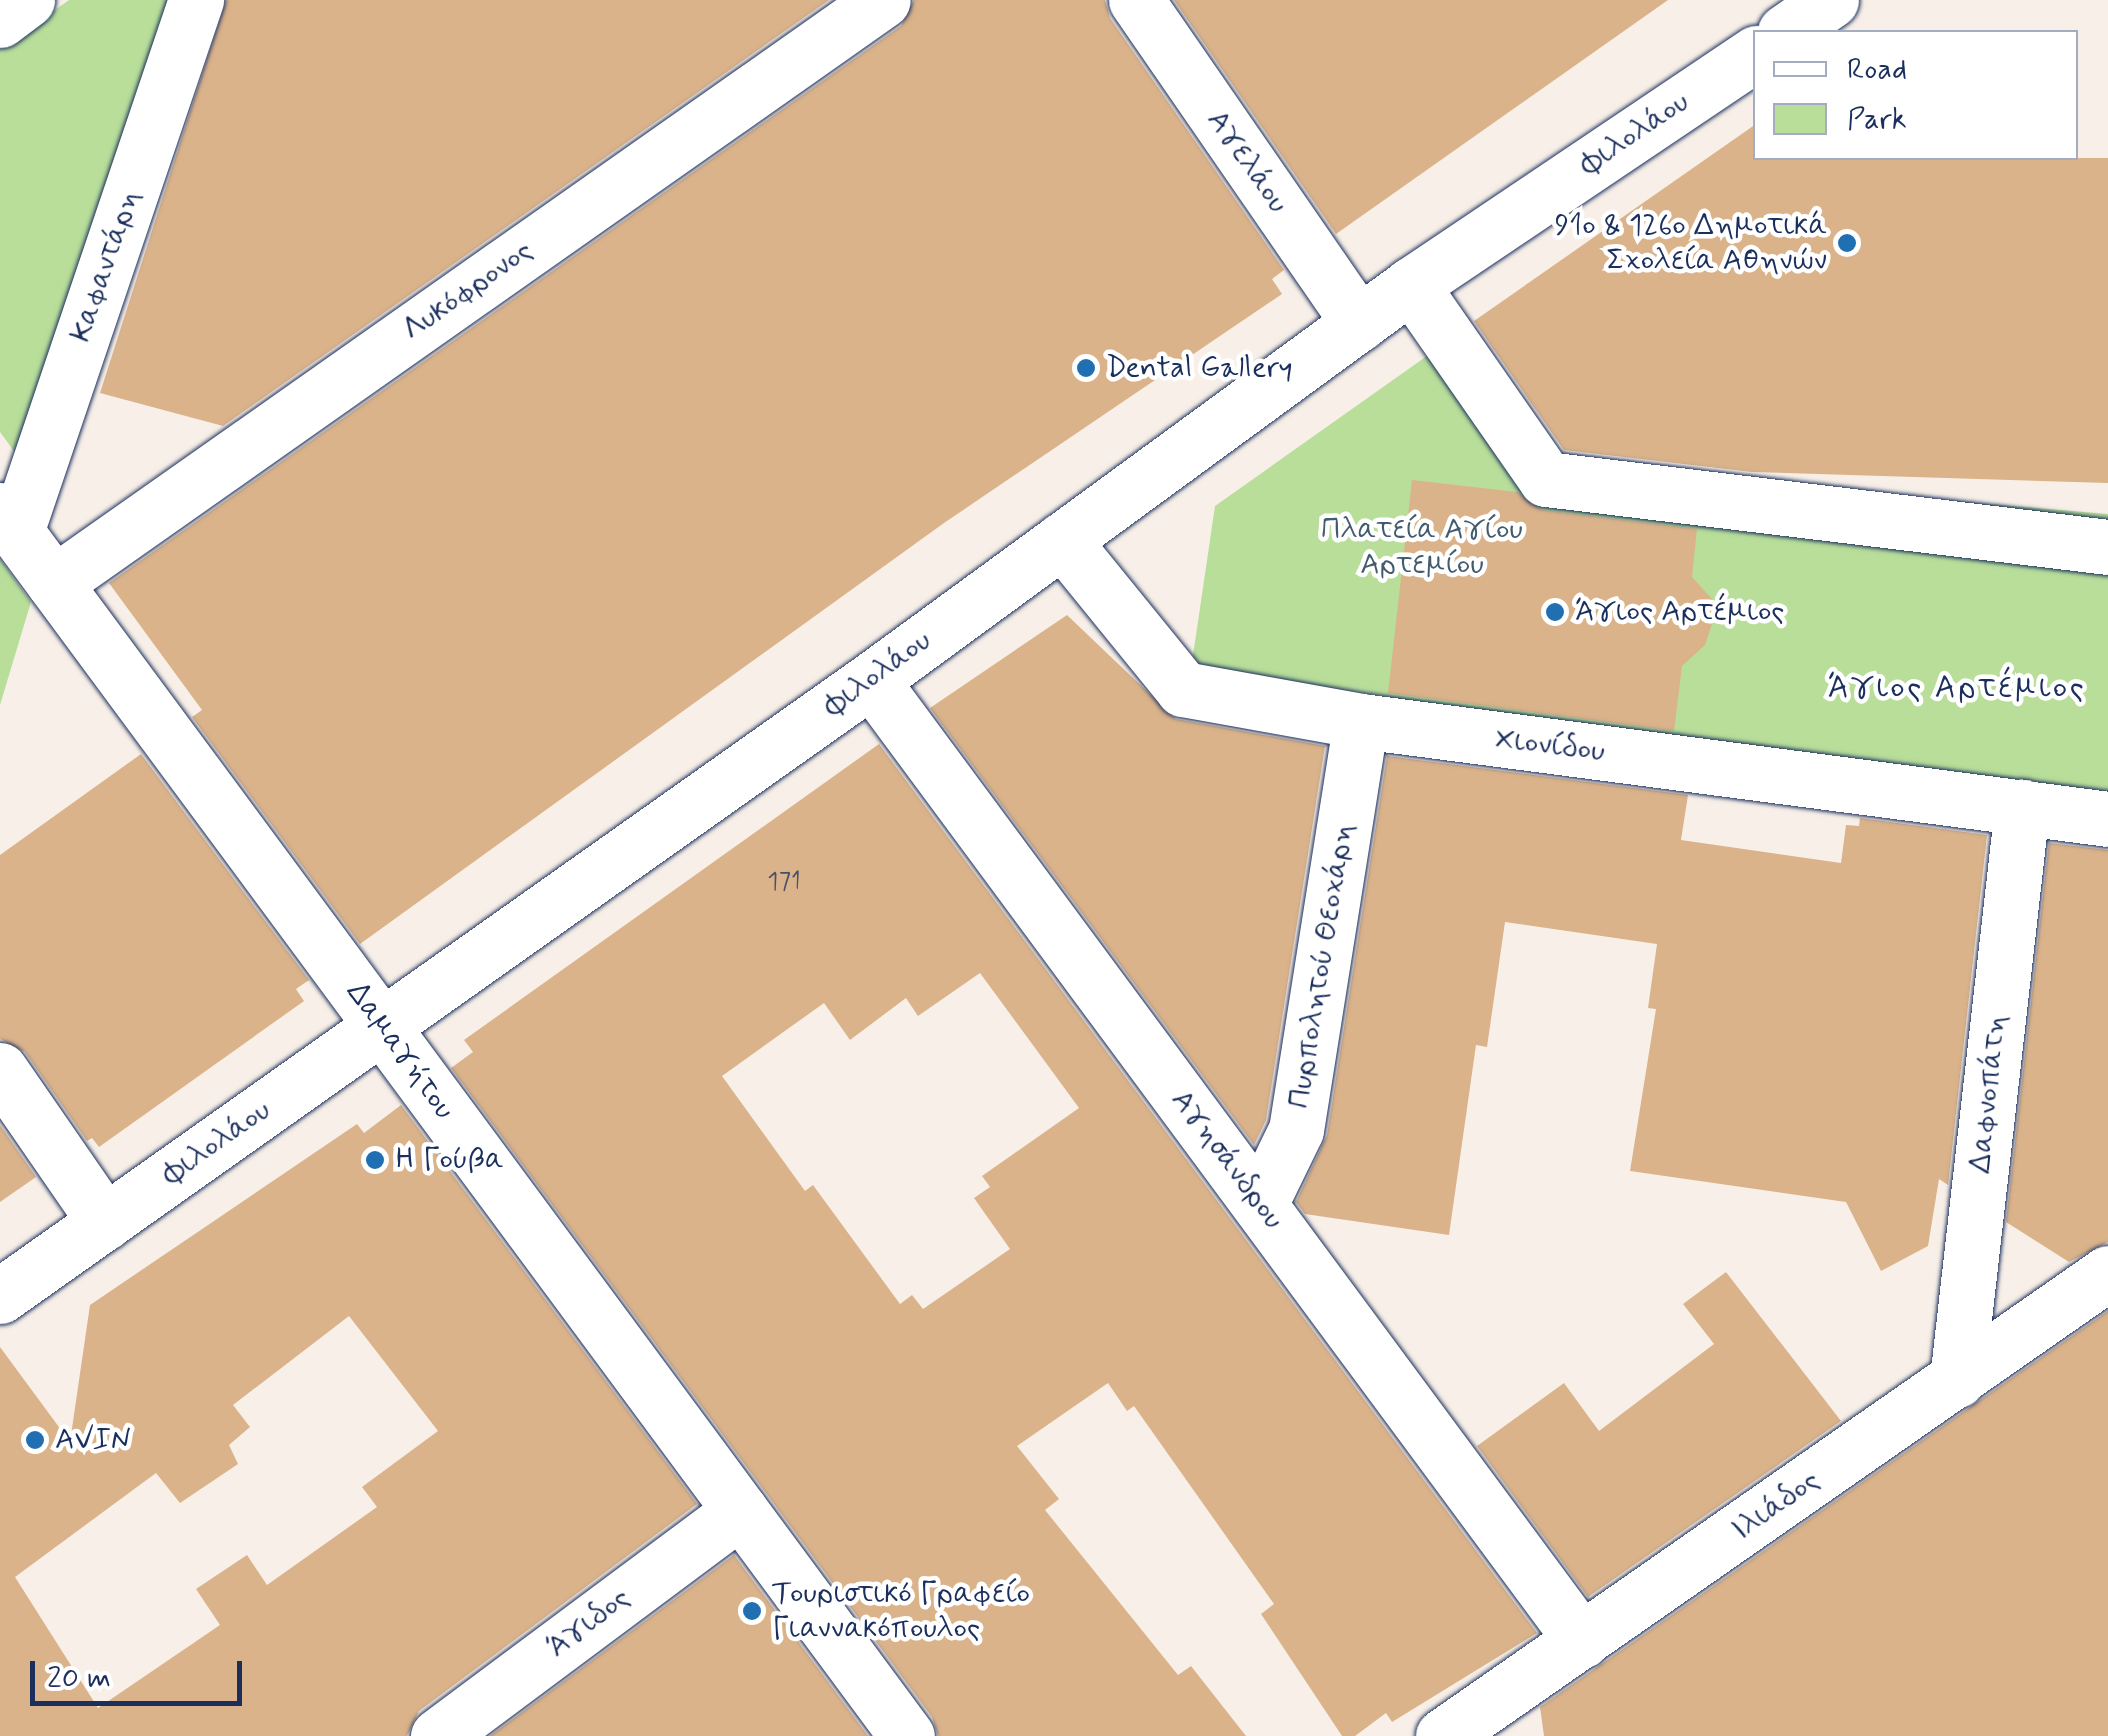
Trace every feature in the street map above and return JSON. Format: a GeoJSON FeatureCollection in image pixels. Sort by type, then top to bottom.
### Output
{"type":"FeatureCollection","features":[{"type":"Feature","properties":{"kind":"street"},"geometry":{"type":"LineString","coordinates":[[0,20],[27,0]]}},
{"type":"Feature","properties":{"kind":"street","name":"Καφαντάρη"},"geometry":{"type":"LineString","coordinates":[[8,521],[196,0]]}},
{"type":"Feature","properties":{"kind":"street","name":"Λυκόφρονος"},"geometry":{"type":"LineString","coordinates":[[54,583],[883,0]]}},
{"type":"Feature","properties":{"kind":"street","name":"Αγελάου"},"geometry":{"type":"LineString","coordinates":[[1136,0],[1359,323]]}},
{"type":"Feature","properties":{"kind":"street"},"geometry":{"type":"LineString","coordinates":[[1788,30],[1831,0]]}},
{"type":"Feature","properties":{"kind":"street","name":"Φιλολάου"},"geometry":{"type":"LineString","coordinates":[[0,1296],[871,680],[1411,285],[1753,55]]}},
{"type":"Feature","properties":{"kind":"street"},"geometry":{"type":"LineString","coordinates":[[1411,285],[1546,479],[2108,547]]}},
{"type":"Feature","properties":{"kind":"street","name":"Δαμαγήτου"},"geometry":{"type":"LineString","coordinates":[[8,521],[906,1736]]}},
{"type":"Feature","properties":{"kind":"street","name":"Χιονίδου"},"geometry":{"type":"LineString","coordinates":[[1062,540],[1183,689],[1361,721],[2108,818]]}},
{"type":"Feature","properties":{"kind":"street","name":"Αγησάνδρου"},"geometry":{"type":"LineString","coordinates":[[871,680],[1582,1641]]}},
{"type":"Feature","properties":{"kind":"street","name":"Πυρπολητού Θεοχάρη"},"geometry":{"type":"LineString","coordinates":[[1260,1204],[1296,1130],[1361,721]]}},
{"type":"Feature","properties":{"kind":"street","name":"Δαφνοπάτη"},"geometry":{"type":"LineString","coordinates":[[1957,1380],[2022,807]]}},
{"type":"Feature","properties":{"kind":"street"},"geometry":{"type":"LineString","coordinates":[[0,1070],[105,1222]]}},
{"type":"Feature","properties":{"kind":"street","name":"Ιλιάδος"},"geometry":{"type":"LineString","coordinates":[[1443,1736],[2108,1272]]}},
{"type":"Feature","properties":{"kind":"street","name":"Άγιδος"},"geometry":{"type":"LineString","coordinates":[[438,1736],[740,1511]]}},
{"type":"Feature","properties":{"kind":"green space"},"geometry":{"type":"Polygon","coordinates":[[[69,0],[169,0],[27,469],[0,432],[0,49],[69,0]]]}},
{"type":"Feature","properties":{"kind":"green space","name":"Πλατεία Αγίου Αρτεμίου"},"geometry":{"type":"Polygon","coordinates":[[[1458,334],[1553,467],[2108,514],[2108,829],[1379,695],[1191,669],[1215,506],[1458,334]]]}},
{"type":"Feature","properties":{"kind":"green space"},"geometry":{"type":"Polygon","coordinates":[[[0,559],[31,602],[0,705],[0,559]]]}},
{"type":"Feature","properties":{"kind":"building"},"geometry":{"type":"Polygon","coordinates":[[[226,0],[829,0],[223,426],[100,393],[226,0]]]}},
{"type":"Feature","properties":{"kind":"building"},"geometry":{"type":"Polygon","coordinates":[[[914,0],[1105,0],[1110,18],[1284,270],[1272,279],[1282,294],[944,523],[360,944],[192,717],[202,710],[109,583],[901,26],[914,0]]]}},
{"type":"Feature","properties":{"kind":"building"},"geometry":{"type":"Polygon","coordinates":[[[1174,0],[1668,0],[1336,234],[1174,0]]]}},
{"type":"Feature","properties":{"kind":"building","name":"91ο & 126ο Δημοτικά Σχολεία Αθηνών"},"geometry":{"type":"Polygon","coordinates":[[[1753,126],[1753,160],[2108,158],[2108,483],[1752,472],[1564,450],[1474,321],[1753,126]]]}},
{"type":"Feature","properties":{"kind":"building","name":"Άγιος Αρτέμιος"},"geometry":{"type":"Polygon","coordinates":[[[1412,480],[1517,492],[1542,510],[1697,529],[1692,577],[1712,599],[1712,624],[1705,645],[1682,666],[1674,731],[1388,693],[1412,480]]]}},
{"type":"Feature","properties":{"kind":"building"},"geometry":{"type":"Polygon","coordinates":[[[1067,615],[1176,719],[1325,746],[1266,1120],[1254,1145],[930,708],[1067,615]]]}},
{"type":"Feature","properties":{"kind":"building"},"geometry":{"type":"Polygon","coordinates":[[[879,744],[1537,1633],[1392,1722],[1386,1713],[1355,1736],[1342,1736],[1261,1614],[1274,1604],[1134,1406],[1127,1411],[1108,1383],[1017,1446],[1059,1499],[1045,1510],[1178,1675],[1191,1666],[1246,1736],[938,1736],[932,1717],[451,1068],[473,1052],[464,1040],[879,744]],[[980,973],[918,1016],[906,998],[850,1040],[824,1003],[722,1076],[805,1191],[813,1185],[900,1304],[912,1295],[923,1309],[1010,1249],[974,1198],[990,1187],[982,1176],[1079,1108],[980,973]]]}},
{"type":"Feature","properties":{"kind":"building"},"geometry":{"type":"Polygon","coordinates":[[[141,754],[309,980],[296,989],[304,1001],[99,1147],[92,1138],[87,1141],[25,1052],[0,1039],[0,855],[141,754]]]}},
{"type":"Feature","properties":{"kind":"building"},"geometry":{"type":"Polygon","coordinates":[[[1387,756],[1688,795],[1681,840],[1841,863],[1846,825],[1859,826],[1860,818],[1987,835],[1948,1185],[1939,1179],[1928,1246],[1881,1271],[1846,1202],[1630,1171],[1656,1009],[1648,1008],[1657,944],[1505,922],[1487,1047],[1476,1045],[1449,1235],[1305,1214],[1296,1202],[1327,1135],[1387,756]]]}},
{"type":"Feature","properties":{"kind":"building"},"geometry":{"type":"Polygon","coordinates":[[[2049,843],[2108,850],[2108,1242],[2069,1262],[2006,1222],[2049,843]]]}},
{"type":"Feature","properties":{"kind":"building"},"geometry":{"type":"Polygon","coordinates":[[[401,1105],[697,1504],[419,1711],[407,1736],[0,1736],[0,1347],[70,1442],[90,1305],[357,1124],[364,1133],[401,1105]],[[349,1316],[233,1405],[250,1427],[229,1445],[238,1464],[180,1503],[156,1473],[15,1577],[98,1708],[220,1625],[196,1589],[247,1555],[267,1585],[377,1507],[362,1487],[438,1431],[349,1316]]]}},
{"type":"Feature","properties":{"kind":"building"},"geometry":{"type":"Polygon","coordinates":[[[0,1125],[36,1177],[0,1202],[0,1125]]]}},
{"type":"Feature","properties":{"kind":"building"},"geometry":{"type":"Polygon","coordinates":[[[1726,1272],[1841,1421],[1588,1597],[1477,1446],[1564,1383],[1599,1431],[1714,1344],[1683,1304],[1726,1272]]]}},
{"type":"Feature","properties":{"kind":"building"},"geometry":{"type":"Polygon","coordinates":[[[2108,1311],[2108,1736],[1544,1736],[1540,1707],[2108,1311]]]}},
{"type":"Feature","properties":{"kind":"building"},"geometry":{"type":"Polygon","coordinates":[[[734,1555],[868,1736],[490,1736],[734,1555]]]}},
{"type":"Feature","properties":{"kind":"place","name":"91ο & 126ο Δημοτικά Σχολεία Αθηνών"},"geometry":{"type":"Point","coordinates":[1847,243]}},
{"type":"Feature","properties":{"kind":"place","name":"Dental Gallery"},"geometry":{"type":"Point","coordinates":[1086,368]}},
{"type":"Feature","properties":{"kind":"place","name":"Άγιος Αρτέμιος"},"geometry":{"type":"Point","coordinates":[1555,612]}},
{"type":"Feature","properties":{"kind":"place","name":"Η Γούβα"},"geometry":{"type":"Point","coordinates":[375,1160]}},
{"type":"Feature","properties":{"kind":"place","name":"AVIN"},"geometry":{"type":"Point","coordinates":[35,1440]}},
{"type":"Feature","properties":{"kind":"place","name":"Τουριστικό Γραφείο Γιαννακόπουλος"},"geometry":{"type":"Point","coordinates":[752,1611]}},
{"type":"Feature","properties":{"kind":"district","name":"Άγιος Αρτέμιος"},"geometry":{"type":"Point","coordinates":[1957,688]}}]}
